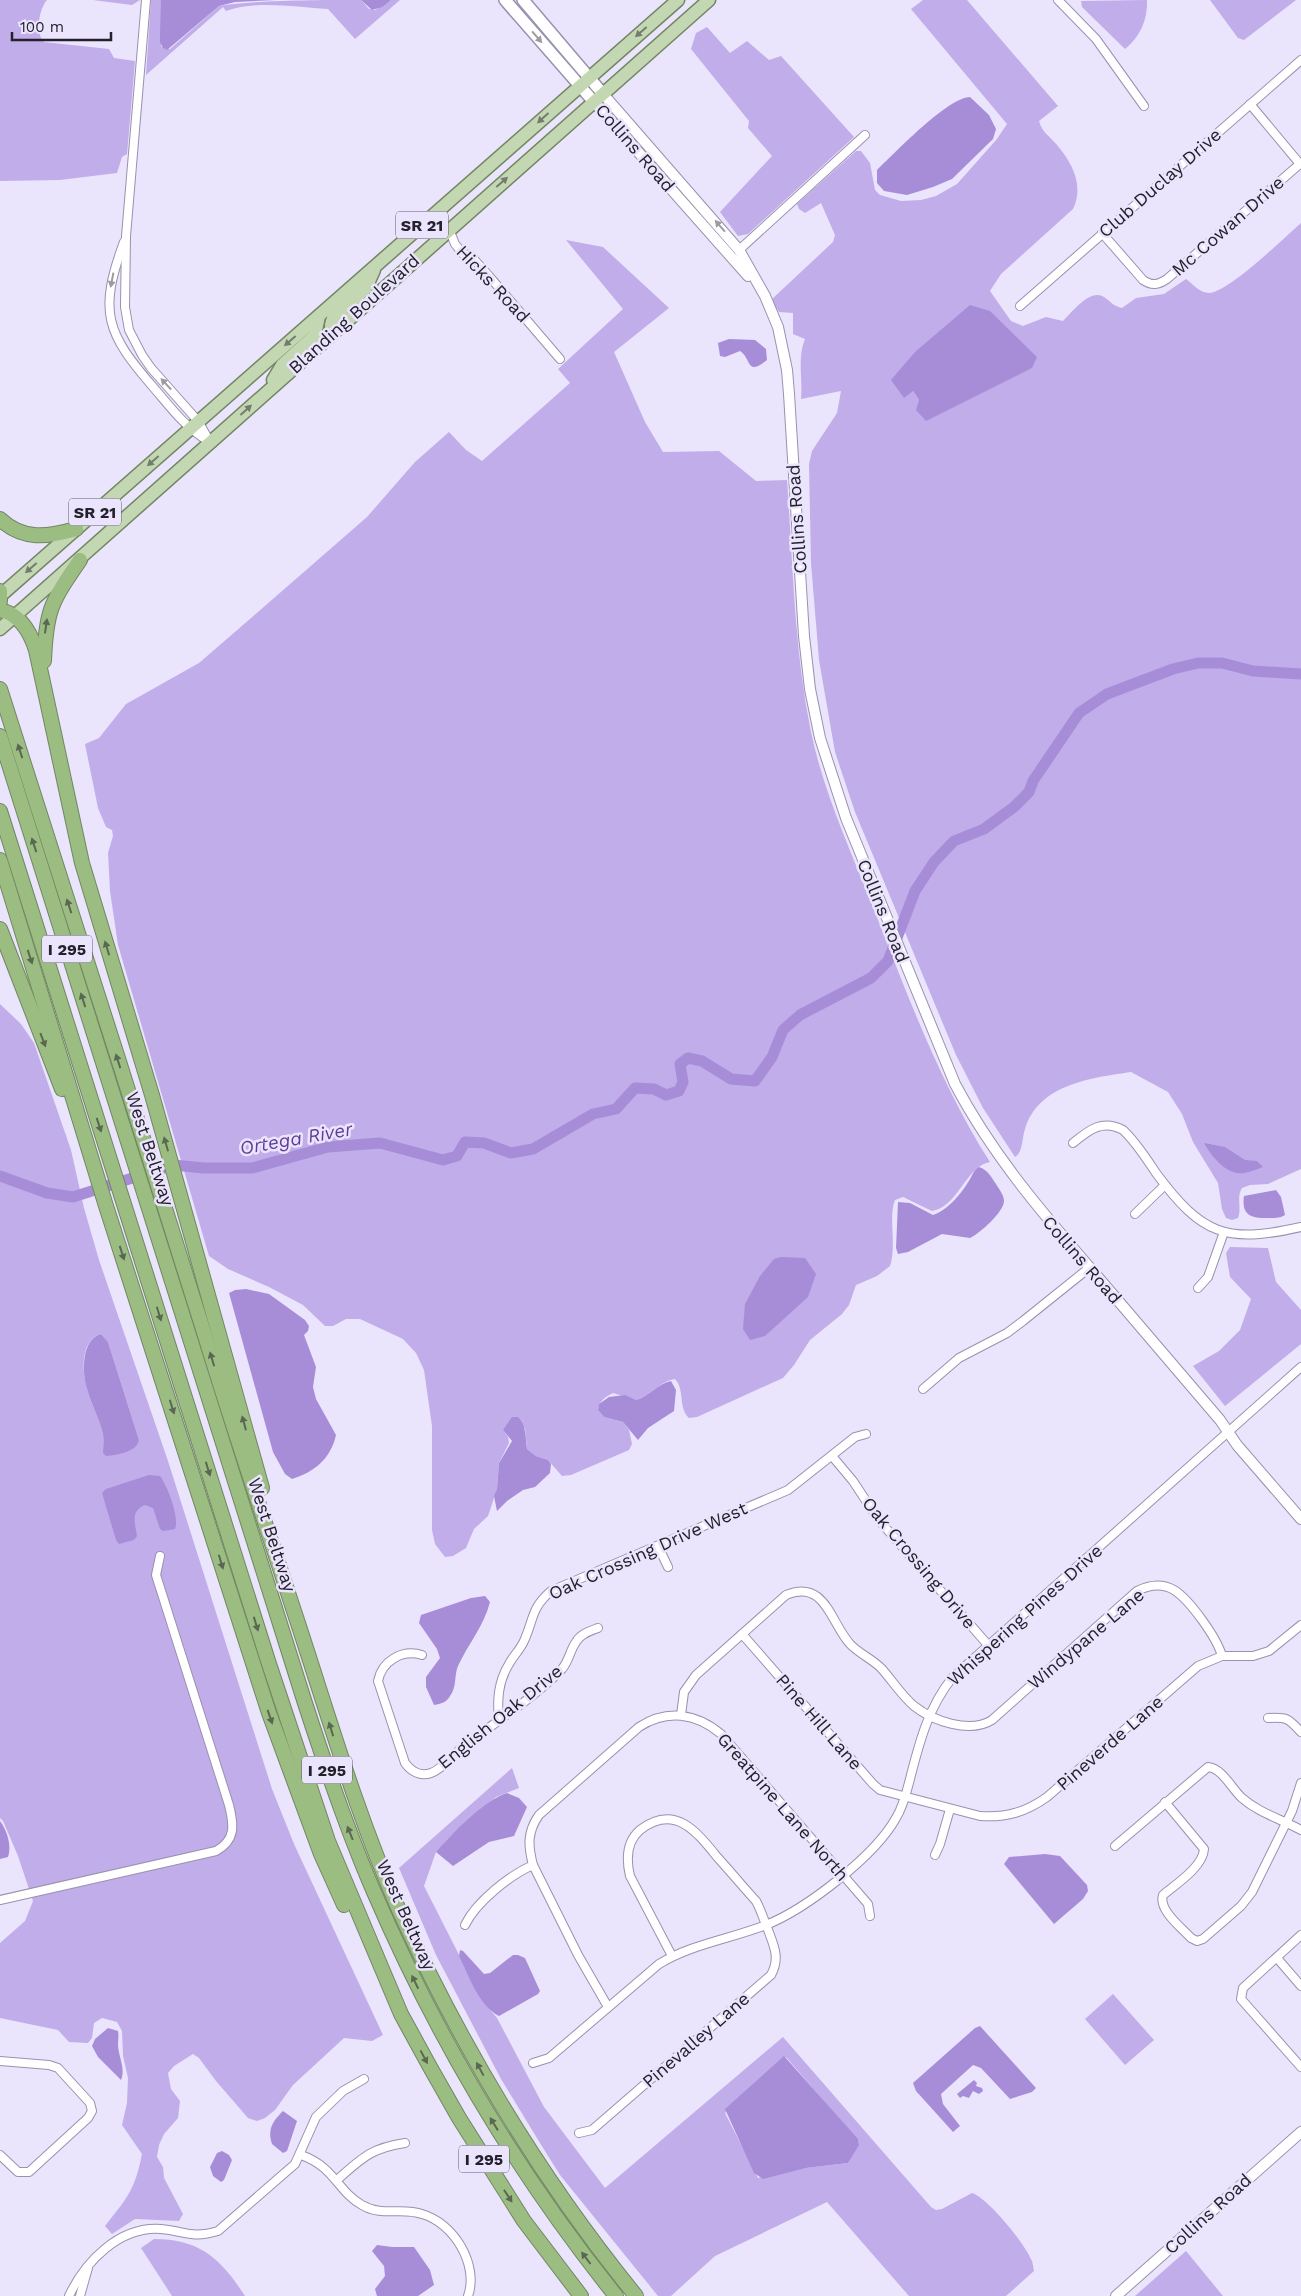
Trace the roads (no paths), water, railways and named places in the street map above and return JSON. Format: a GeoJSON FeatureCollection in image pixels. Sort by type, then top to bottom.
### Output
{"type":"FeatureCollection","features":[{"type":"Feature","properties":{"kind":"highway"},"geometry":{"type":"LineString","coordinates":[[0,519],[13,530],[35,536],[51,535],[76,529]]}},
{"type":"Feature","properties":{"kind":"highway"},"geometry":{"type":"LineString","coordinates":[[43,675],[47,618],[55,596],[80,560]]}},
{"type":"Feature","properties":{"kind":"highway"},"geometry":{"type":"LineString","coordinates":[[0,591],[0,601]]}},
{"type":"Feature","properties":{"kind":"highway"},"geometry":{"type":"LineString","coordinates":[[0,610],[15,616],[29,632],[43,675],[82,863],[152,1095],[276,1537],[292,1605]]}},
{"type":"Feature","properties":{"kind":"highway"},"geometry":{"type":"LineString","coordinates":[[0,689],[240,1450],[292,1605],[339,1756],[367,1834],[430,1975],[490,2088],[568,2208],[636,2296]]}},
{"type":"Feature","properties":{"kind":"highway","name":"West Beltway"},"geometry":{"type":"LineString","coordinates":[[0,736],[324,1760],[373,1890],[420,1992],[491,2121],[547,2206],[616,2296]]}},
{"type":"Feature","properties":{"kind":"highway","name":"I 295"},"geometry":{"type":"LineString","coordinates":[[0,811],[314,1802],[350,1895],[401,2014],[458,2118],[524,2221],[581,2296]]}},
{"type":"Feature","properties":{"kind":"highway"},"geometry":{"type":"LineString","coordinates":[[0,860],[106,1206],[251,1658],[288,1765],[321,1854],[364,1951],[401,2014]]}},
{"type":"Feature","properties":{"kind":"highway"},"geometry":{"type":"LineString","coordinates":[[0,929],[96,1173]]}},
{"type":"Feature","properties":{"kind":"main road","name":"Collins Road"},"geometry":{"type":"LineString","coordinates":[[505,0],[599,98]]}},
{"type":"Feature","properties":{"kind":"main road","name":"Collins Road"},"geometry":{"type":"LineString","coordinates":[[523,0],[584,81]]}},
{"type":"Feature","properties":{"kind":"main road","name":"Blanding Boulevard"},"geometry":{"type":"LineString","coordinates":[[0,596],[678,0]]}},
{"type":"Feature","properties":{"kind":"main road","name":"Blanding Boulevard"},"geometry":{"type":"LineString","coordinates":[[0,629],[709,0]]}},
{"type":"Feature","properties":{"kind":"main road"},"geometry":{"type":"LineString","coordinates":[[332,334],[330,325],[333,318],[366,288],[376,266]]}},
{"type":"Feature","properties":{"kind":"main road"},"geometry":{"type":"LineString","coordinates":[[263,394],[282,365],[315,334],[319,316]]}},
{"type":"Feature","properties":{"kind":"street"},"geometry":{"type":"LineString","coordinates":[[146,0],[126,236],[125,292],[129,330],[150,368],[194,425],[210,442]]}},
{"type":"Feature","properties":{"kind":"street"},"geometry":{"type":"LineString","coordinates":[[1058,0],[1096,39],[1144,106]]}},
{"type":"Feature","properties":{"kind":"street","name":"Club Duclay Drive"},"geometry":{"type":"LineString","coordinates":[[1020,306],[1301,60]]}},
{"type":"Feature","properties":{"kind":"street","name":"Collins Road"},"geometry":{"type":"LineString","coordinates":[[599,98],[739,250],[765,296],[778,327],[787,375],[804,636],[815,716],[835,790],[952,1076],[974,1120],[1036,1206],[1229,1431],[1237,1445],[1301,1518]]}},
{"type":"Feature","properties":{"kind":"street","name":"Collins Road"},"geometry":{"type":"LineString","coordinates":[[599,98],[765,296]]}},
{"type":"Feature","properties":{"kind":"street"},"geometry":{"type":"LineString","coordinates":[[1250,104],[1301,164]]}},
{"type":"Feature","properties":{"kind":"street"},"geometry":{"type":"LineString","coordinates":[[739,250],[865,135]]}},
{"type":"Feature","properties":{"kind":"street","name":"Mc Cowan Drive"},"geometry":{"type":"LineString","coordinates":[[1102,233],[1143,280],[1153,284],[1167,279],[1301,164]]}},
{"type":"Feature","properties":{"kind":"street","name":"Hicks Road"},"geometry":{"type":"LineString","coordinates":[[449,229],[455,244],[463,254],[470,255],[560,359]]}},
{"type":"Feature","properties":{"kind":"street"},"geometry":{"type":"LineString","coordinates":[[126,236],[113,274],[110,292],[108,307],[112,326],[124,353],[210,442]]}},
{"type":"Feature","properties":{"kind":"street"},"geometry":{"type":"LineString","coordinates":[[1073,1143],[1090,1129],[1098,1126],[1116,1126],[1129,1136],[1165,1185],[1192,1214],[1208,1226],[1224,1232],[1256,1236],[1301,1227]]}},
{"type":"Feature","properties":{"kind":"street"},"geometry":{"type":"LineString","coordinates":[[1135,1214],[1165,1185]]}},
{"type":"Feature","properties":{"kind":"street"},"geometry":{"type":"LineString","coordinates":[[1198,1288],[1208,1277],[1224,1232]]}},
{"type":"Feature","properties":{"kind":"street"},"geometry":{"type":"LineString","coordinates":[[923,1389],[959,1358],[1007,1333],[1089,1268]]}},
{"type":"Feature","properties":{"kind":"street","name":"Whispering Pines Drive"},"geometry":{"type":"LineString","coordinates":[[533,2063],[549,2058],[649,1971],[672,1956],[766,1925],[800,1908],[842,1875],[882,1838],[897,1817],[905,1798],[928,1715],[952,1678],[1301,1366]]}},
{"type":"Feature","properties":{"kind":"street","name":"Collins Road"},"geometry":{"type":"LineString","coordinates":[[1229,1431],[1242,1441],[1301,1510]]}},
{"type":"Feature","properties":{"kind":"street","name":"Oak Crossing Drive West"},"geometry":{"type":"LineString","coordinates":[[499,1721],[497,1700],[500,1684],[508,1665],[524,1641],[534,1611],[542,1599],[551,1591],[788,1490],[855,1437],[866,1434]]}},
{"type":"Feature","properties":{"kind":"street","name":"Oak Crossing Drive"},"geometry":{"type":"LineString","coordinates":[[832,1456],[853,1481],[878,1519],[988,1645]]}},
{"type":"Feature","properties":{"kind":"street"},"geometry":{"type":"LineString","coordinates":[[658,1546],[668,1567]]}},
{"type":"Feature","properties":{"kind":"street"},"geometry":{"type":"LineString","coordinates":[[0,1900],[216,1851],[224,1847],[230,1838],[234,1825],[229,1805],[156,1575],[160,1556]]}},
{"type":"Feature","properties":{"kind":"street","name":"Windypane Lane"},"geometry":{"type":"LineString","coordinates":[[928,1715],[969,1727],[985,1724],[1137,1591],[1146,1587],[1156,1585],[1166,1587],[1181,1596],[1219,1643],[1222,1656]]}},
{"type":"Feature","properties":{"kind":"street"},"geometry":{"type":"LineString","coordinates":[[608,2007],[578,1955],[533,1865],[529,1850],[532,1825],[539,1815],[639,1727],[662,1716],[681,1715],[684,1692],[690,1682],[786,1595],[793,1592],[811,1594],[826,1604],[850,1644],[875,1662],[913,1705],[928,1715]]}},
{"type":"Feature","properties":{"kind":"street","name":"Pineverde Lane"},"geometry":{"type":"LineString","coordinates":[[905,1798],[980,1816],[996,1817],[1024,1811],[1035,1806],[1198,1666],[1222,1656],[1260,1655],[1277,1646],[1301,1625]]}},
{"type":"Feature","properties":{"kind":"street","name":"English Oak Drive"},"geometry":{"type":"LineString","coordinates":[[422,1655],[413,1652],[391,1659],[380,1672],[378,1680],[405,1763],[414,1772],[430,1774],[517,1708],[562,1669],[576,1641],[582,1635],[598,1628]]}},
{"type":"Feature","properties":{"kind":"street","name":"Pine Hill Lane"},"geometry":{"type":"LineString","coordinates":[[742,1634],[872,1784],[887,1793],[905,1798]]}},
{"type":"Feature","properties":{"kind":"street","name":"Greatpine Lane North"},"geometry":{"type":"LineString","coordinates":[[681,1715],[703,1721],[721,1734],[868,1904],[870,1916]]}},
{"type":"Feature","properties":{"kind":"street"},"geometry":{"type":"LineString","coordinates":[[1268,1718],[1284,1717],[1290,1720],[1301,1732]]}},
{"type":"Feature","properties":{"kind":"street"},"geometry":{"type":"LineString","coordinates":[[1115,1846],[1203,1769],[1213,1768],[1242,1798],[1258,1809],[1301,1830]]}},
{"type":"Feature","properties":{"kind":"street"},"geometry":{"type":"LineString","coordinates":[[1166,1802],[1204,1849],[1204,1854],[1195,1866],[1163,1895],[1161,1900],[1164,1907],[1191,1938],[1196,1941],[1204,1939],[1248,1898],[1286,1823],[1301,1783]]}},
{"type":"Feature","properties":{"kind":"street"},"geometry":{"type":"LineString","coordinates":[[934,1855],[940,1844],[950,1809]]}},
{"type":"Feature","properties":{"kind":"street","name":"Pinevalley Lane"},"geometry":{"type":"LineString","coordinates":[[579,2133],[592,2130],[771,1975],[777,1959],[776,1949],[756,1901],[696,1832],[679,1821],[668,1819],[657,1820],[647,1826],[632,1840],[627,1862],[630,1876],[672,1956]]}},
{"type":"Feature","properties":{"kind":"street"},"geometry":{"type":"LineString","coordinates":[[465,1925],[471,1913],[512,1876],[533,1865]]}},
{"type":"Feature","properties":{"kind":"street"},"geometry":{"type":"LineString","coordinates":[[1301,1935],[1243,1988],[1241,1999],[1301,2067]]}},
{"type":"Feature","properties":{"kind":"street"},"geometry":{"type":"LineString","coordinates":[[1277,1958],[1301,1986]]}},
{"type":"Feature","properties":{"kind":"street"},"geometry":{"type":"LineString","coordinates":[[0,2061],[49,2065],[58,2068],[90,2103],[92,2111],[88,2118],[29,2172],[18,2172],[0,2155]]}},
{"type":"Feature","properties":{"kind":"street"},"geometry":{"type":"LineString","coordinates":[[69,2296],[78,2276],[99,2254],[116,2240],[140,2232],[160,2229],[184,2235],[202,2236],[218,2231],[294,2164],[300,2155],[316,2117],[343,2092],[364,2079]]}},
{"type":"Feature","properties":{"kind":"street","name":"Collins Road"},"geometry":{"type":"LineString","coordinates":[[1116,2296],[1299,2137]]}},
{"type":"Feature","properties":{"kind":"street"},"geometry":{"type":"LineString","coordinates":[[337,2180],[376,2149],[405,2143]]}},
{"type":"Feature","properties":{"kind":"street"},"geometry":{"type":"LineString","coordinates":[[300,2155],[319,2162],[353,2199],[367,2208],[385,2212],[421,2213],[440,2222],[463,2250],[470,2264],[471,2286],[468,2296]]}},
{"type":"Feature","properties":{"kind":"street"},"geometry":{"type":"LineString","coordinates":[[80,2296],[88,2266]]}},
{"type":"Feature","properties":{"kind":"waterway","name":"Ortega River"},"geometry":{"type":"LineString","coordinates":[[0,1176],[47,1193],[73,1197],[173,1165],[204,1168],[252,1168],[328,1147],[380,1143],[443,1160],[457,1156],[465,1142],[484,1143],[511,1153],[533,1149],[593,1114],[616,1109],[635,1088],[654,1089],[666,1095],[679,1091],[683,1082],[680,1064],[688,1058],[702,1061],[731,1079],[755,1081],[772,1057],[783,1030],[800,1015],[871,978],[888,961],[915,891],[934,862],[954,841],[984,829],[1014,807],[1029,792],[1033,781],[1079,713],[1107,694],[1173,669],[1198,663],[1222,663],[1253,671],[1301,674]]}}]}
